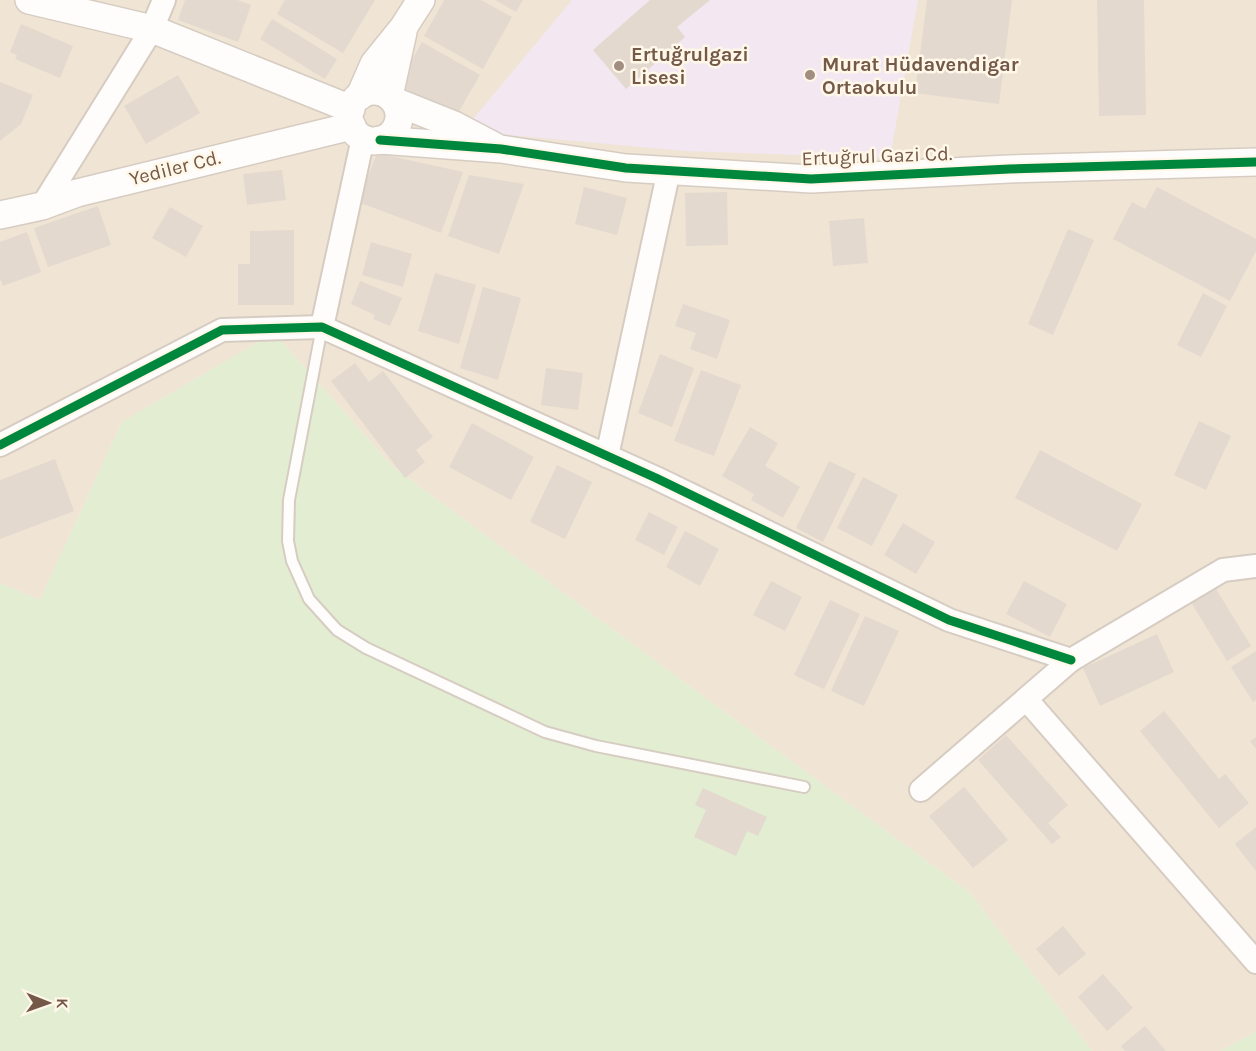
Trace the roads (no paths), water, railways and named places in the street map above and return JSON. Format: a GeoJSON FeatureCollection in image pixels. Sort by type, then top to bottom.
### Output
{"type":"FeatureCollection","features":[{"type":"Feature","properties":{"kind":"street"},"geometry":{"type":"LineString","coordinates":[[29,0],[152,29],[361,122],[388,137],[398,124],[399,116],[392,98],[403,28]]}},
{"type":"Feature","properties":{"kind":"street"},"geometry":{"type":"LineString","coordinates":[[42,206],[152,29],[164,0]]}},
{"type":"Feature","properties":{"kind":"street"},"geometry":{"type":"LineString","coordinates":[[322,327],[374,64],[403,28],[421,0]]}},
{"type":"Feature","properties":{"kind":"street"},"geometry":{"type":"LineString","coordinates":[[361,122],[375,91],[454,125],[501,149]]}},
{"type":"Feature","properties":{"kind":"street"},"geometry":{"type":"LineString","coordinates":[[361,122],[501,149]]}},
{"type":"Feature","properties":{"kind":"street","name":"Yediler Cd."},"geometry":{"type":"LineString","coordinates":[[0,216],[42,206],[100,187],[361,122]]}},
{"type":"Feature","properties":{"kind":"street","name":"Ertuğrul Gazi Cd."},"geometry":{"type":"LineString","coordinates":[[501,149],[626,168],[811,179],[1009,169],[1256,162]]}},
{"type":"Feature","properties":{"kind":"street"},"geometry":{"type":"LineString","coordinates":[[607,456],[669,170]]}},
{"type":"Feature","properties":{"kind":"street"},"geometry":{"type":"LineString","coordinates":[[0,445],[222,330],[322,327],[607,456],[949,620],[1071,660]]}},
{"type":"Feature","properties":{"kind":"street"},"geometry":{"type":"LineString","coordinates":[[921,790],[1071,660],[1223,570],[1256,566]]}},
{"type":"Feature","properties":{"kind":"street"},"geometry":{"type":"LineString","coordinates":[[1026,699],[1256,962]]}},
{"type":"Feature","properties":{"kind":"lane"},"geometry":{"type":"LineString","coordinates":[[322,327],[289,500],[288,541],[292,561],[309,599],[337,630],[366,648],[545,732],[596,746],[804,787]]}},
{"type":"Feature","properties":{"kind":"place","name":"Ertuğrulgazi Lisesi"},"geometry":{"type":"Point","coordinates":[619,66]}},
{"type":"Feature","properties":{"kind":"place","name":"Murat Hüdavendigar Ortaokulu"},"geometry":{"type":"Point","coordinates":[810,75]}}]}
